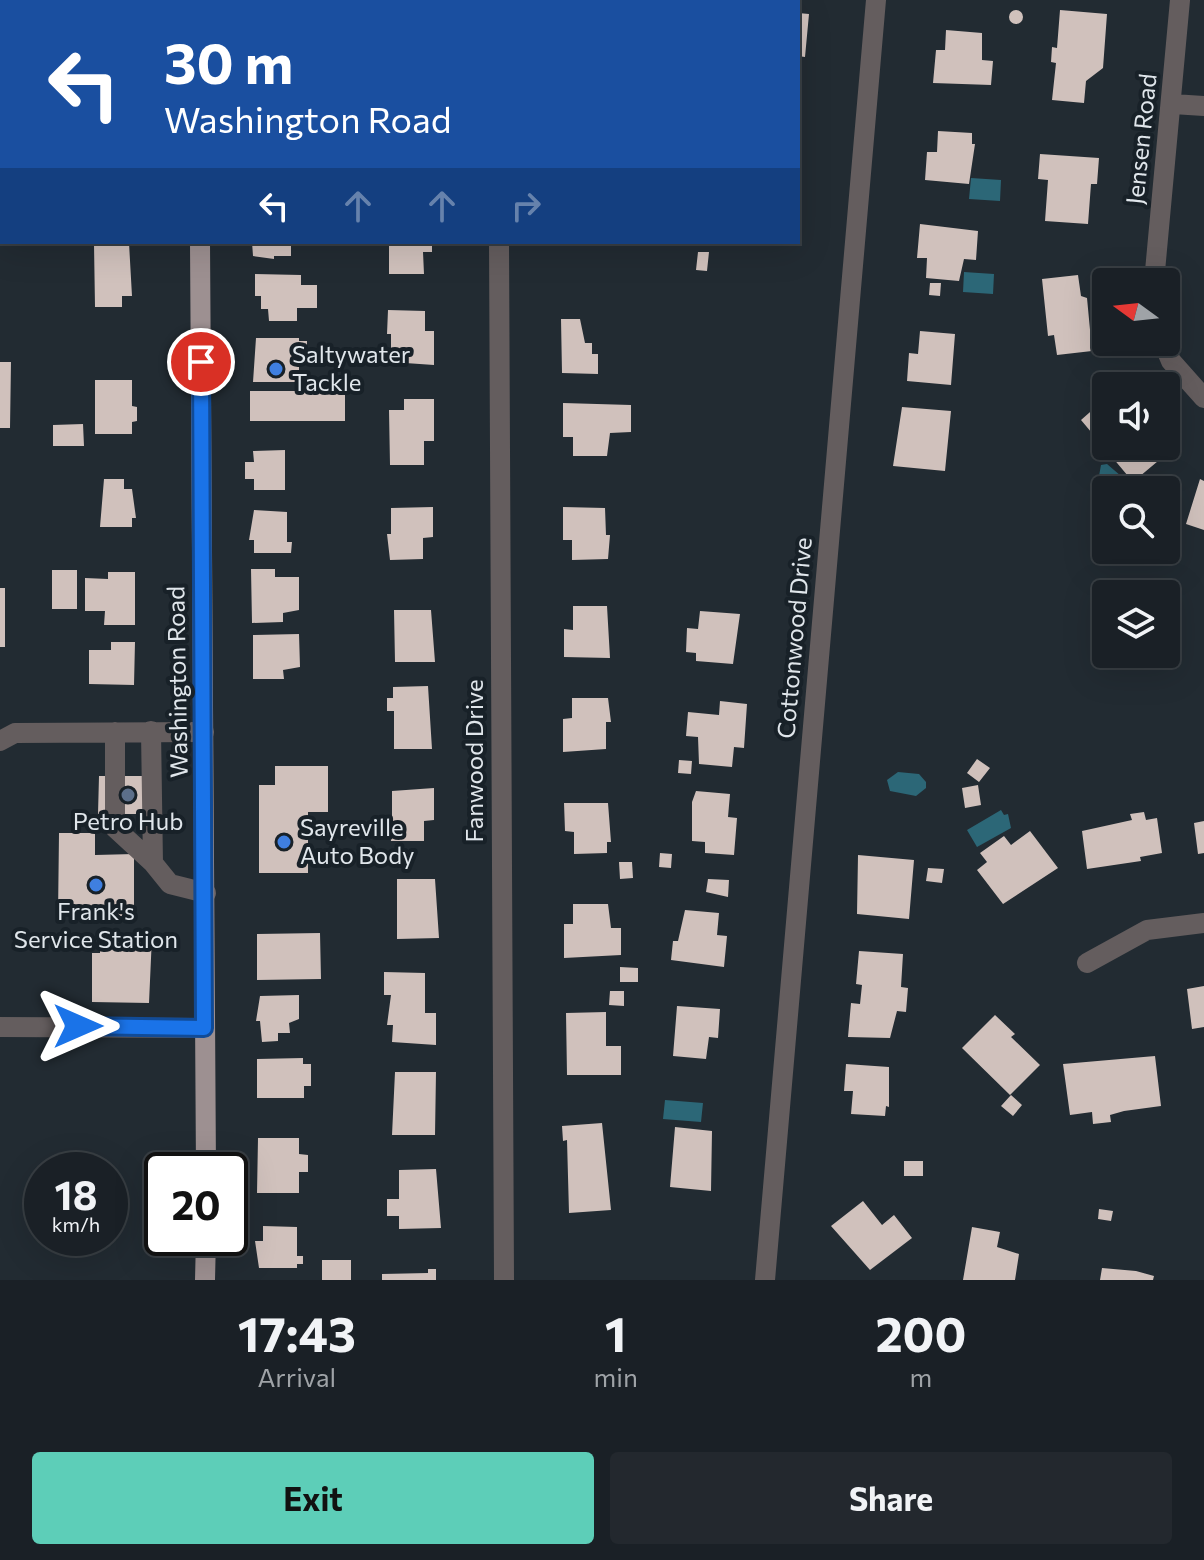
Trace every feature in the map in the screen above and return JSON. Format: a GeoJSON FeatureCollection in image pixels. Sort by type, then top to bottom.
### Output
{"type":"FeatureCollection","features":[{"type":"Feature","properties":{"kind":"main road","name":"Washington Road"},"geometry":{"type":"LineString","coordinates":[[200,244],[206,1152]]}},
{"type":"Feature","properties":{"kind":"main road"},"geometry":{"type":"LineString","coordinates":[[205,1280],[206,1256]]}},
{"type":"Feature","properties":{"kind":"street","name":"Cottonwood Drive"},"geometry":{"type":"LineString","coordinates":[[765,1280],[876,0]]}},
{"type":"Feature","properties":{"kind":"street","name":"Jensen Road"},"geometry":{"type":"LineString","coordinates":[[1155,268],[1173,104],[1180,0]]}},
{"type":"Feature","properties":{"kind":"street"},"geometry":{"type":"LineString","coordinates":[[1173,104],[1204,106]]}},
{"type":"Feature","properties":{"kind":"street","name":"Fanwood Drive"},"geometry":{"type":"LineString","coordinates":[[499,244],[504,1280]]}},
{"type":"Feature","properties":{"kind":"street"},"geometry":{"type":"LineString","coordinates":[[1169,356],[1204,398]]}},
{"type":"Feature","properties":{"kind":"street"},"geometry":{"type":"LineString","coordinates":[[151,731],[153,863]]}},
{"type":"Feature","properties":{"kind":"street"},"geometry":{"type":"LineString","coordinates":[[115,732],[115,828],[153,863],[170,884],[206,893]]}},
{"type":"Feature","properties":{"kind":"street"},"geometry":{"type":"LineString","coordinates":[[0,741],[15,733],[204,732]]}},
{"type":"Feature","properties":{"kind":"street"},"geometry":{"type":"LineString","coordinates":[[1087,963],[1147,930],[1204,923]]}},
{"type":"Feature","properties":{"kind":"street"},"geometry":{"type":"LineString","coordinates":[[0,1027],[204,1028]]}},
{"type":"Feature","properties":{"kind":"water"},"geometry":{"type":"Polygon","coordinates":[[[971,178],[1001,180],[1000,201],[969,199],[971,178]]]}},
{"type":"Feature","properties":{"kind":"water"},"geometry":{"type":"Polygon","coordinates":[[[964,272],[994,274],[993,294],[963,292],[964,272]]]}},
{"type":"Feature","properties":{"kind":"water"},"geometry":{"type":"Polygon","coordinates":[[[1107,464],[1121,476],[1099,476],[1101,465],[1107,464]]]}},
{"type":"Feature","properties":{"kind":"water"},"geometry":{"type":"Polygon","coordinates":[[[898,772],[919,774],[926,782],[926,788],[916,796],[890,791],[887,780],[898,772]]]}},
{"type":"Feature","properties":{"kind":"water"},"geometry":{"type":"Polygon","coordinates":[[[1001,810],[1004,815],[1008,814],[1011,828],[977,847],[967,830],[1001,810]]]}},
{"type":"Feature","properties":{"kind":"water"},"geometry":{"type":"Polygon","coordinates":[[[665,1100],[703,1103],[701,1122],[663,1119],[665,1100]]]}},
{"type":"Feature","properties":{"kind":"building"},"geometry":{"type":"Polygon","coordinates":[[[1016,10],[1023,17],[1016,24],[1009,17],[1016,10]]]}},
{"type":"Feature","properties":{"kind":"building"},"geometry":{"type":"Polygon","coordinates":[[[1060,10],[1107,14],[1103,68],[1086,81],[1084,103],[1052,100],[1056,63],[1051,62],[1052,47],[1057,48],[1060,10]]]}},
{"type":"Feature","properties":{"kind":"building"},"geometry":{"type":"Polygon","coordinates":[[[800,13],[809,14],[805,57],[800,56],[800,13]]]}},
{"type":"Feature","properties":{"kind":"building"},"geometry":{"type":"Polygon","coordinates":[[[946,30],[982,33],[982,60],[993,61],[991,85],[933,83],[936,50],[945,50],[946,30]]]}},
{"type":"Feature","properties":{"kind":"building"},"geometry":{"type":"Polygon","coordinates":[[[938,131],[972,133],[972,144],[975,144],[969,184],[925,180],[927,152],[937,152],[938,131]]]}},
{"type":"Feature","properties":{"kind":"building"},"geometry":{"type":"Polygon","coordinates":[[[1040,154],[1099,158],[1097,184],[1091,184],[1088,224],[1045,221],[1048,180],[1038,179],[1040,154]]]}},
{"type":"Feature","properties":{"kind":"building"},"geometry":{"type":"Polygon","coordinates":[[[920,224],[978,231],[976,260],[964,259],[959,281],[926,278],[927,258],[917,258],[920,224]]]}},
{"type":"Feature","properties":{"kind":"building"},"geometry":{"type":"Polygon","coordinates":[[[94,244],[129,244],[132,296],[122,296],[122,307],[95,307],[94,244]]]}},
{"type":"Feature","properties":{"kind":"building"},"geometry":{"type":"Polygon","coordinates":[[[252,244],[291,244],[291,256],[274,256],[274,259],[253,256],[252,244]]]}},
{"type":"Feature","properties":{"kind":"building"},"geometry":{"type":"Polygon","coordinates":[[[389,244],[432,244],[432,252],[423,252],[424,274],[389,274],[389,244]]]}},
{"type":"Feature","properties":{"kind":"building"},"geometry":{"type":"Polygon","coordinates":[[[698,252],[709,252],[707,271],[696,270],[698,252]]]}},
{"type":"Feature","properties":{"kind":"building"},"geometry":{"type":"Polygon","coordinates":[[[255,274],[301,275],[301,285],[317,285],[317,308],[297,308],[297,321],[269,321],[268,309],[261,309],[261,296],[255,296],[255,274]]]}},
{"type":"Feature","properties":{"kind":"building"},"geometry":{"type":"Polygon","coordinates":[[[1078,275],[1081,296],[1087,298],[1092,351],[1057,355],[1054,335],[1048,336],[1042,279],[1078,275]]]}},
{"type":"Feature","properties":{"kind":"building"},"geometry":{"type":"Polygon","coordinates":[[[930,283],[941,283],[940,296],[929,295],[930,283]]]}},
{"type":"Feature","properties":{"kind":"building"},"geometry":{"type":"Polygon","coordinates":[[[388,310],[425,311],[425,331],[434,331],[434,365],[391,362],[388,310]]]}},
{"type":"Feature","properties":{"kind":"building"},"geometry":{"type":"Polygon","coordinates":[[[561,319],[580,319],[585,343],[592,343],[592,354],[598,354],[598,374],[562,373],[561,319]]]}},
{"type":"Feature","properties":{"kind":"building"},"geometry":{"type":"Polygon","coordinates":[[[920,331],[955,334],[951,385],[907,381],[909,353],[918,354],[920,331]]]}},
{"type":"Feature","properties":{"kind":"building","name":"Saltywater Tackle"},"geometry":{"type":"Polygon","coordinates":[[[256,338],[299,338],[299,341],[307,341],[307,356],[299,356],[299,382],[253,382],[256,338]]]}},
{"type":"Feature","properties":{"kind":"building"},"geometry":{"type":"Polygon","coordinates":[[[0,362],[11,362],[10,428],[0,428],[0,362]]]}},
{"type":"Feature","properties":{"kind":"building"},"geometry":{"type":"Polygon","coordinates":[[[95,380],[132,380],[132,406],[137,407],[137,421],[132,422],[132,434],[95,434],[95,380]]]}},
{"type":"Feature","properties":{"kind":"building"},"geometry":{"type":"Polygon","coordinates":[[[250,391],[345,391],[345,421],[250,421],[250,391]]]}},
{"type":"Feature","properties":{"kind":"building"},"geometry":{"type":"Polygon","coordinates":[[[404,399],[434,399],[434,441],[424,441],[424,465],[390,465],[389,410],[404,410],[404,399]]]}},
{"type":"Feature","properties":{"kind":"building"},"geometry":{"type":"Polygon","coordinates":[[[563,403],[631,405],[631,432],[610,433],[607,456],[573,456],[573,437],[563,437],[563,403]]]}},
{"type":"Feature","properties":{"kind":"building"},"geometry":{"type":"Polygon","coordinates":[[[902,407],[951,411],[945,471],[893,466],[902,407]]]}},
{"type":"Feature","properties":{"kind":"building"},"geometry":{"type":"Polygon","coordinates":[[[1092,410],[1092,433],[1081,420],[1092,410]]]}},
{"type":"Feature","properties":{"kind":"building"},"geometry":{"type":"Polygon","coordinates":[[[83,424],[84,446],[53,446],[53,425],[83,424]]]}},
{"type":"Feature","properties":{"kind":"building"},"geometry":{"type":"Polygon","coordinates":[[[285,450],[285,490],[254,490],[254,479],[245,479],[245,462],[254,462],[253,451],[285,450]]]}},
{"type":"Feature","properties":{"kind":"building"},"geometry":{"type":"Polygon","coordinates":[[[1115,460],[1159,460],[1140,476],[1128,476],[1115,460]]]}},
{"type":"Feature","properties":{"kind":"building"},"geometry":{"type":"Polygon","coordinates":[[[104,479],[124,479],[124,489],[132,489],[136,518],[132,518],[132,527],[100,527],[104,479]]]}},
{"type":"Feature","properties":{"kind":"building"},"geometry":{"type":"Polygon","coordinates":[[[1200,479],[1204,481],[1204,530],[1186,524],[1200,479]]]}},
{"type":"Feature","properties":{"kind":"building"},"geometry":{"type":"Polygon","coordinates":[[[433,507],[433,537],[423,538],[423,559],[390,560],[387,534],[391,534],[391,508],[433,507]]]}},
{"type":"Feature","properties":{"kind":"building"},"geometry":{"type":"Polygon","coordinates":[[[563,507],[605,508],[606,535],[610,535],[608,559],[572,560],[572,540],[563,540],[563,507]]]}},
{"type":"Feature","properties":{"kind":"building"},"geometry":{"type":"Polygon","coordinates":[[[254,510],[287,512],[287,542],[292,542],[291,553],[254,553],[254,540],[249,540],[254,510]]]}},
{"type":"Feature","properties":{"kind":"building"},"geometry":{"type":"Polygon","coordinates":[[[251,569],[275,569],[275,577],[299,577],[299,610],[283,613],[283,622],[252,623],[251,569]]]}},
{"type":"Feature","properties":{"kind":"building"},"geometry":{"type":"Polygon","coordinates":[[[52,570],[77,570],[77,609],[52,609],[52,570]]]}},
{"type":"Feature","properties":{"kind":"building"},"geometry":{"type":"Polygon","coordinates":[[[108,572],[135,572],[135,625],[104,625],[105,611],[85,611],[85,578],[108,579],[108,572]]]}},
{"type":"Feature","properties":{"kind":"building"},"geometry":{"type":"Polygon","coordinates":[[[0,588],[5,588],[5,647],[0,647],[0,588]]]}},
{"type":"Feature","properties":{"kind":"building"},"geometry":{"type":"Polygon","coordinates":[[[573,606],[607,606],[610,658],[564,657],[564,629],[573,630],[573,606]]]}},
{"type":"Feature","properties":{"kind":"building"},"geometry":{"type":"Polygon","coordinates":[[[394,610],[431,610],[435,662],[395,662],[394,610]]]}},
{"type":"Feature","properties":{"kind":"building"},"geometry":{"type":"Polygon","coordinates":[[[700,611],[740,614],[733,664],[696,661],[696,653],[686,652],[687,628],[698,629],[700,611]]]}},
{"type":"Feature","properties":{"kind":"building"},"geometry":{"type":"Polygon","coordinates":[[[299,634],[300,667],[283,670],[284,679],[253,679],[253,635],[299,634]]]}},
{"type":"Feature","properties":{"kind":"building"},"geometry":{"type":"Polygon","coordinates":[[[111,642],[135,642],[134,685],[89,684],[89,650],[111,650],[111,642]]]}},
{"type":"Feature","properties":{"kind":"building"},"geometry":{"type":"Polygon","coordinates":[[[428,686],[432,749],[394,749],[394,711],[387,711],[387,698],[393,698],[393,687],[428,686]]]}},
{"type":"Feature","properties":{"kind":"building"},"geometry":{"type":"Polygon","coordinates":[[[572,698],[608,698],[611,722],[606,722],[606,749],[563,752],[563,719],[572,718],[572,698]]]}},
{"type":"Feature","properties":{"kind":"building"},"geometry":{"type":"Polygon","coordinates":[[[720,701],[747,704],[744,748],[734,747],[732,767],[699,764],[698,737],[686,736],[688,712],[719,715],[720,701]]]}},
{"type":"Feature","properties":{"kind":"building"},"geometry":{"type":"Polygon","coordinates":[[[977,759],[990,768],[979,782],[967,773],[977,759]]]}},
{"type":"Feature","properties":{"kind":"building"},"geometry":{"type":"Polygon","coordinates":[[[679,760],[692,761],[691,774],[678,773],[679,760]]]}},
{"type":"Feature","properties":{"kind":"building","name":"Sayreville Auto Body"},"geometry":{"type":"Polygon","coordinates":[[[275,766],[328,766],[328,812],[308,812],[308,873],[259,873],[259,785],[275,785],[275,766]]]}},
{"type":"Feature","properties":{"kind":"building","name":"Petro Hub"},"geometry":{"type":"Polygon","coordinates":[[[99,776],[157,776],[157,814],[98,814],[99,776]]]}},
{"type":"Feature","properties":{"kind":"building"},"geometry":{"type":"Polygon","coordinates":[[[978,785],[981,805],[965,808],[962,788],[978,785]]]}},
{"type":"Feature","properties":{"kind":"building"},"geometry":{"type":"Polygon","coordinates":[[[434,788],[434,820],[424,821],[424,841],[391,841],[388,818],[392,818],[392,791],[434,788]]]}},
{"type":"Feature","properties":{"kind":"building"},"geometry":{"type":"Polygon","coordinates":[[[696,791],[730,794],[728,817],[737,818],[734,855],[705,853],[705,842],[692,841],[692,802],[696,791]]]}},
{"type":"Feature","properties":{"kind":"building"},"geometry":{"type":"Polygon","coordinates":[[[564,803],[608,803],[611,842],[607,842],[607,853],[574,854],[574,832],[565,831],[564,803]]]}},
{"type":"Feature","properties":{"kind":"building"},"geometry":{"type":"Polygon","coordinates":[[[1144,812],[1146,820],[1157,818],[1162,853],[1140,857],[1141,861],[1087,869],[1082,831],[1132,820],[1130,814],[1144,812]]]}},
{"type":"Feature","properties":{"kind":"building"},"geometry":{"type":"Polygon","coordinates":[[[1204,821],[1204,853],[1198,854],[1194,823],[1204,821]]]}},
{"type":"Feature","properties":{"kind":"building"},"geometry":{"type":"Polygon","coordinates":[[[1030,831],[1058,868],[1003,904],[977,870],[987,862],[980,853],[1004,836],[1011,845],[1030,831]]]}},
{"type":"Feature","properties":{"kind":"building","name":"Frank's Service Station"},"geometry":{"type":"Polygon","coordinates":[[[59,833],[95,833],[95,855],[134,854],[134,916],[58,916],[59,833]]]}},
{"type":"Feature","properties":{"kind":"building"},"geometry":{"type":"Polygon","coordinates":[[[660,853],[672,854],[671,868],[659,867],[660,853]]]}},
{"type":"Feature","properties":{"kind":"building"},"geometry":{"type":"Polygon","coordinates":[[[858,855],[914,860],[909,919],[857,914],[858,855]]]}},
{"type":"Feature","properties":{"kind":"building"},"geometry":{"type":"Polygon","coordinates":[[[619,862],[632,862],[633,878],[620,879],[619,862]]]}},
{"type":"Feature","properties":{"kind":"building"},"geometry":{"type":"Polygon","coordinates":[[[928,868],[944,869],[942,883],[926,881],[928,868]]]}},
{"type":"Feature","properties":{"kind":"building"},"geometry":{"type":"Polygon","coordinates":[[[397,879],[435,879],[439,938],[397,939],[397,879]]]}},
{"type":"Feature","properties":{"kind":"building"},"geometry":{"type":"Polygon","coordinates":[[[708,879],[729,880],[728,897],[706,892],[708,879]]]}},
{"type":"Feature","properties":{"kind":"building"},"geometry":{"type":"Polygon","coordinates":[[[573,904],[608,904],[611,928],[621,928],[621,955],[564,958],[564,924],[573,924],[573,904]]]}},
{"type":"Feature","properties":{"kind":"building"},"geometry":{"type":"Polygon","coordinates":[[[685,910],[719,913],[717,935],[727,936],[724,967],[671,960],[673,941],[678,941],[685,910]]]}},
{"type":"Feature","properties":{"kind":"building"},"geometry":{"type":"Polygon","coordinates":[[[320,933],[321,979],[257,980],[257,934],[320,933]]]}},
{"type":"Feature","properties":{"kind":"building"},"geometry":{"type":"Polygon","coordinates":[[[100,936],[152,936],[149,1003],[92,1002],[92,953],[100,953],[100,936]]]}},
{"type":"Feature","properties":{"kind":"building"},"geometry":{"type":"Polygon","coordinates":[[[859,951],[903,954],[901,987],[908,988],[906,1012],[897,1011],[890,1038],[848,1037],[851,1003],[860,1004],[862,985],[856,984],[859,951]]]}},
{"type":"Feature","properties":{"kind":"building"},"geometry":{"type":"Polygon","coordinates":[[[620,967],[638,968],[638,982],[620,982],[620,967]]]}},
{"type":"Feature","properties":{"kind":"building"},"geometry":{"type":"Polygon","coordinates":[[[384,972],[425,973],[425,1013],[436,1013],[436,1045],[392,1042],[393,1025],[387,1025],[391,995],[384,995],[384,972]]]}},
{"type":"Feature","properties":{"kind":"building"},"geometry":{"type":"Polygon","coordinates":[[[1204,986],[1204,1027],[1192,1029],[1187,989],[1204,986]]]}},
{"type":"Feature","properties":{"kind":"building"},"geometry":{"type":"Polygon","coordinates":[[[610,991],[624,991],[624,1006],[609,1005],[610,991]]]}},
{"type":"Feature","properties":{"kind":"building"},"geometry":{"type":"Polygon","coordinates":[[[299,995],[299,1019],[289,1023],[290,1033],[278,1033],[278,1041],[262,1042],[260,1021],[256,1021],[260,996],[299,995]]]}},
{"type":"Feature","properties":{"kind":"building"},"geometry":{"type":"Polygon","coordinates":[[[677,1006],[720,1009],[718,1038],[709,1037],[706,1059],[673,1056],[677,1006]]]}},
{"type":"Feature","properties":{"kind":"building"},"geometry":{"type":"Polygon","coordinates":[[[606,1012],[606,1046],[621,1046],[621,1075],[567,1075],[566,1013],[606,1012]]]}},
{"type":"Feature","properties":{"kind":"building"},"geometry":{"type":"Polygon","coordinates":[[[995,1015],[1015,1034],[1011,1037],[1040,1065],[1010,1095],[962,1048],[995,1015]]]}},
{"type":"Feature","properties":{"kind":"building"},"geometry":{"type":"Polygon","coordinates":[[[1155,1056],[1161,1106],[1124,1111],[1110,1115],[1111,1122],[1093,1124],[1092,1112],[1070,1115],[1063,1064],[1155,1056]]]}},
{"type":"Feature","properties":{"kind":"building"},"geometry":{"type":"Polygon","coordinates":[[[303,1058],[303,1064],[311,1064],[311,1086],[304,1086],[304,1098],[257,1098],[257,1059],[303,1058]]]}},
{"type":"Feature","properties":{"kind":"building"},"geometry":{"type":"Polygon","coordinates":[[[846,1064],[889,1067],[889,1107],[886,1106],[885,1116],[851,1114],[853,1091],[844,1091],[846,1064]]]}},
{"type":"Feature","properties":{"kind":"building"},"geometry":{"type":"Polygon","coordinates":[[[395,1072],[436,1072],[435,1135],[392,1135],[395,1072]]]}},
{"type":"Feature","properties":{"kind":"building"},"geometry":{"type":"Polygon","coordinates":[[[1011,1095],[1022,1105],[1013,1116],[1001,1106],[1011,1095]]]}},
{"type":"Feature","properties":{"kind":"building"},"geometry":{"type":"Polygon","coordinates":[[[602,1123],[611,1210],[569,1213],[567,1140],[563,1141],[562,1126],[602,1123]]]}},
{"type":"Feature","properties":{"kind":"building"},"geometry":{"type":"Polygon","coordinates":[[[675,1127],[712,1131],[711,1191],[670,1187],[675,1127]]]}},
{"type":"Feature","properties":{"kind":"building"},"geometry":{"type":"Polygon","coordinates":[[[258,1138],[299,1138],[299,1154],[308,1155],[308,1172],[299,1172],[299,1193],[257,1193],[258,1138]]]}},
{"type":"Feature","properties":{"kind":"building"},"geometry":{"type":"Polygon","coordinates":[[[904,1161],[923,1161],[923,1176],[904,1176],[904,1161]]]}},
{"type":"Feature","properties":{"kind":"building"},"geometry":{"type":"Polygon","coordinates":[[[436,1169],[441,1228],[399,1229],[399,1216],[387,1216],[387,1199],[399,1199],[399,1170],[436,1169]]]}},
{"type":"Feature","properties":{"kind":"building"},"geometry":{"type":"Polygon","coordinates":[[[863,1201],[882,1225],[894,1215],[912,1238],[870,1270],[831,1226],[863,1201]]]}},
{"type":"Feature","properties":{"kind":"building"},"geometry":{"type":"Polygon","coordinates":[[[1099,1209],[1113,1211],[1111,1221],[1098,1219],[1099,1209]]]}},
{"type":"Feature","properties":{"kind":"building"},"geometry":{"type":"Polygon","coordinates":[[[263,1226],[297,1227],[297,1256],[303,1256],[303,1264],[297,1264],[297,1268],[259,1268],[255,1241],[263,1241],[263,1226]]]}},
{"type":"Feature","properties":{"kind":"building"},"geometry":{"type":"Polygon","coordinates":[[[972,1227],[1000,1232],[997,1247],[1019,1254],[1015,1280],[963,1280],[972,1227]]]}},
{"type":"Feature","properties":{"kind":"building"},"geometry":{"type":"Polygon","coordinates":[[[322,1260],[351,1260],[351,1280],[322,1280],[322,1260]]]}},
{"type":"Feature","properties":{"kind":"building"},"geometry":{"type":"Polygon","coordinates":[[[1102,1268],[1154,1276],[1153,1280],[1100,1280],[1102,1268]]]}},
{"type":"Feature","properties":{"kind":"building"},"geometry":{"type":"Polygon","coordinates":[[[428,1269],[436,1269],[436,1280],[382,1280],[382,1274],[428,1273],[428,1269]]]}},
{"type":"Feature","properties":{"kind":"place","name":"Saltywater Tackle"},"geometry":{"type":"Point","coordinates":[276,369]}},
{"type":"Feature","properties":{"kind":"place","name":"Petro Hub"},"geometry":{"type":"Point","coordinates":[128,795]}},
{"type":"Feature","properties":{"kind":"place","name":"Sayreville Auto Body"},"geometry":{"type":"Point","coordinates":[284,842]}},
{"type":"Feature","properties":{"kind":"place","name":"Frank's Service Station"},"geometry":{"type":"Point","coordinates":[96,885]}},
{"type":"Feature","properties":{"kind":"route"},"geometry":{"type":"LineString","coordinates":[[78,1026],[204,1028],[206,893],[201,362]]}}]}
